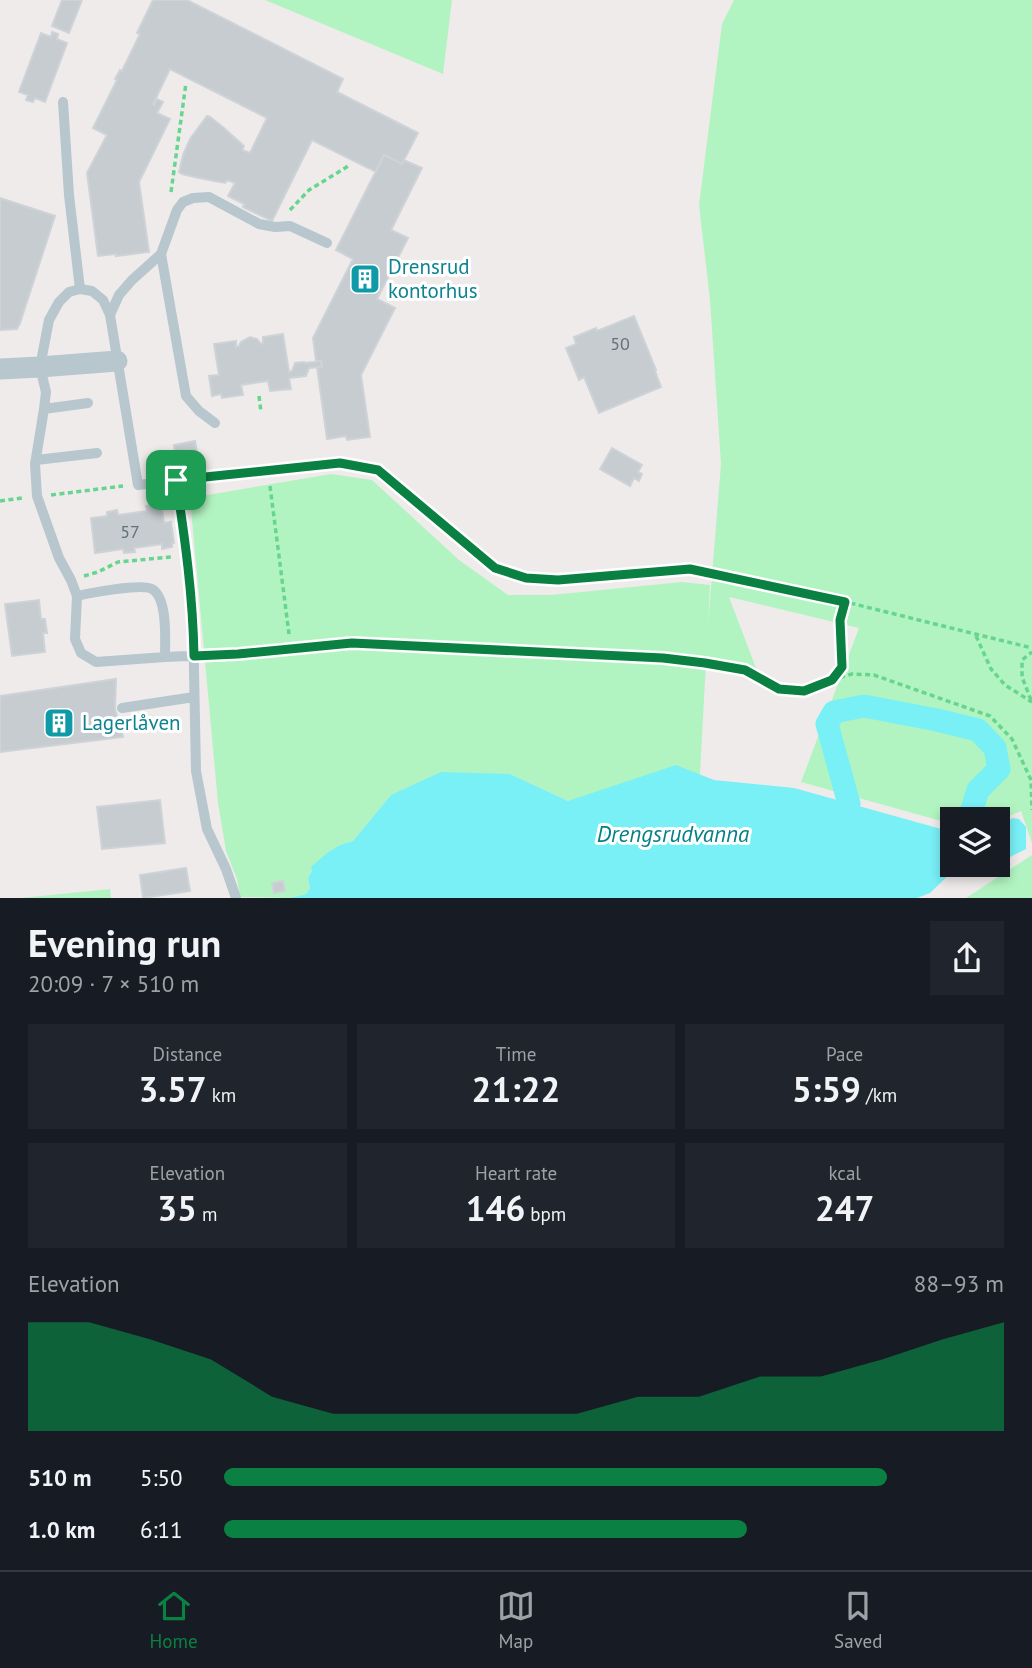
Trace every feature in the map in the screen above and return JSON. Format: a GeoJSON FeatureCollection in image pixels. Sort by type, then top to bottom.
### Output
{"type":"FeatureCollection","features":[{"type":"Feature","properties":{"kind":"street"},"geometry":{"type":"LineString","coordinates":[[0,369],[117,361]]}},
{"type":"Feature","properties":{"kind":"lane"},"geometry":{"type":"LineString","coordinates":[[63,102],[69,195],[80,289]]}},
{"type":"Feature","properties":{"kind":"lane"},"geometry":{"type":"LineString","coordinates":[[110,315],[119,295],[161,254],[177,210],[183,202],[193,198],[209,197],[259,224],[290,226],[327,243]]}},
{"type":"Feature","properties":{"kind":"lane"},"geometry":{"type":"LineString","coordinates":[[161,254],[186,396],[199,411],[215,423]]}},
{"type":"Feature","properties":{"kind":"lane"},"geometry":{"type":"LineString","coordinates":[[558,580],[526,578],[495,568],[378,470],[340,463],[138,485],[110,315],[103,300],[92,291],[80,289],[69,292],[59,302],[49,320],[40,367],[46,392],[36,460],[37,496],[59,558],[77,596],[75,639],[80,653],[86,658],[96,662],[238,654],[352,643],[663,658],[705,663]]}},
{"type":"Feature","properties":{"kind":"lane"},"geometry":{"type":"LineString","coordinates":[[44,409],[88,403]]}},
{"type":"Feature","properties":{"kind":"lane"},"geometry":{"type":"LineString","coordinates":[[36,460],[97,453]]}},
{"type":"Feature","properties":{"kind":"lane"},"geometry":{"type":"LineString","coordinates":[[176,480],[193,621],[196,771],[206,830],[226,869],[236,898]]}},
{"type":"Feature","properties":{"kind":"lane"},"geometry":{"type":"LineString","coordinates":[[77,596],[108,590],[153,589],[159,596],[164,615],[166,657]]}},
{"type":"Feature","properties":{"kind":"lane"},"geometry":{"type":"LineString","coordinates":[[122,708],[194,697]]}},
{"type":"Feature","properties":{"kind":"path"},"geometry":{"type":"LineString","coordinates":[[177,210],[170,194],[186,83]]}},
{"type":"Feature","properties":{"kind":"path"},"geometry":{"type":"LineString","coordinates":[[275,227],[309,190],[350,165]]}},
{"type":"Feature","properties":{"kind":"path"},"geometry":{"type":"LineString","coordinates":[[259,396],[261,412]]}},
{"type":"Feature","properties":{"kind":"path"},"geometry":{"type":"LineString","coordinates":[[268,470],[290,649]]}},
{"type":"Feature","properties":{"kind":"path"},"geometry":{"type":"LineString","coordinates":[[0,500],[138,485]]}},
{"type":"Feature","properties":{"kind":"path"},"geometry":{"type":"LineString","coordinates":[[71,580],[98,572],[118,562],[187,555]]}},
{"type":"Feature","properties":{"kind":"path"},"geometry":{"type":"LineString","coordinates":[[558,580],[690,569],[845,602],[1032,650]]}},
{"type":"Feature","properties":{"kind":"path"},"geometry":{"type":"LineString","coordinates":[[832,680],[842,667],[840,620],[845,602]]}},
{"type":"Feature","properties":{"kind":"path"},"geometry":{"type":"LineString","coordinates":[[976,635],[991,669],[1005,685],[1032,702]]}},
{"type":"Feature","properties":{"kind":"path"},"geometry":{"type":"LineString","coordinates":[[1032,650],[1022,660],[1022,677],[1032,702]]}},
{"type":"Feature","properties":{"kind":"path"},"geometry":{"type":"LineString","coordinates":[[705,663],[745,670],[779,689],[804,691],[852,674],[874,675],[990,716],[1012,738],[1031,780],[1032,810]]}},
{"type":"Feature","properties":{"kind":"green space"},"geometry":{"type":"Polygon","coordinates":[[[265,0],[452,0],[443,74],[265,0]]]}},
{"type":"Feature","properties":{"kind":"green space"},"geometry":{"type":"Polygon","coordinates":[[[734,0],[1032,0],[1032,843],[1021,811],[1010,816],[1010,807],[940,807],[940,821],[801,782],[859,628],[729,597],[756,668],[706,663],[700,774],[568,801],[510,774],[391,795],[353,841],[340,845],[312,871],[308,878],[310,888],[306,894],[290,898],[240,897],[237,879],[226,851],[218,803],[190,498],[331,474],[372,480],[459,560],[508,595],[551,595],[682,582],[710,585],[708,624],[721,464],[710,300],[699,205],[722,24],[734,0]]]}},
{"type":"Feature","properties":{"kind":"green space"},"geometry":{"type":"Polygon","coordinates":[[[1032,855],[1032,898],[966,898],[998,877],[1010,877],[1010,869],[1032,855]]]}},
{"type":"Feature","properties":{"kind":"green space"},"geometry":{"type":"Polygon","coordinates":[[[110,889],[111,898],[21,898],[110,889]]]}},
{"type":"Feature","properties":{"kind":"water","name":"Drengsrudvanna"},"geometry":{"type":"Polygon","coordinates":[[[676,765],[714,780],[794,788],[940,829],[940,877],[947,877],[930,893],[917,898],[290,898],[306,894],[310,888],[308,878],[311,867],[327,853],[353,841],[391,795],[441,772],[510,774],[568,801],[676,765]]]}},
{"type":"Feature","properties":{"kind":"water"},"geometry":{"type":"Polygon","coordinates":[[[1019,819],[1026,827],[1026,849],[1010,857],[1010,820],[1019,819]]]}},
{"type":"Feature","properties":{"kind":"building"},"geometry":{"type":"Polygon","coordinates":[[[62,0],[82,0],[69,33],[52,26],[62,0]]]}},
{"type":"Feature","properties":{"kind":"building"},"geometry":{"type":"Polygon","coordinates":[[[153,0],[187,0],[343,79],[337,92],[418,133],[402,164],[384,155],[376,172],[312,140],[272,221],[243,207],[244,204],[228,196],[235,183],[179,172],[190,139],[207,116],[244,146],[242,150],[250,153],[267,118],[170,69],[153,104],[157,99],[163,102],[157,113],[170,119],[139,182],[149,252],[98,256],[87,173],[107,135],[93,128],[117,80],[115,79],[120,70],[122,71],[140,34],[137,33],[153,0]]]}},
{"type":"Feature","properties":{"kind":"building"},"geometry":{"type":"Polygon","coordinates":[[[52,32],[58,34],[57,39],[67,43],[45,102],[35,98],[33,102],[26,100],[28,95],[19,92],[41,33],[51,37],[52,32]]]}},
{"type":"Feature","properties":{"kind":"building","name":"Drensrud kontorhus"},"geometry":{"type":"Polygon","coordinates":[[[384,155],[402,164],[404,160],[422,168],[391,230],[408,238],[377,299],[395,308],[361,375],[370,437],[347,440],[346,436],[327,439],[317,367],[322,367],[321,361],[316,361],[313,338],[353,259],[336,250],[384,155]]]}},
{"type":"Feature","properties":{"kind":"building"},"geometry":{"type":"Polygon","coordinates":[[[0,198],[55,216],[17,329],[0,330],[0,198]]]}},
{"type":"Feature","properties":{"kind":"building"},"geometry":{"type":"Polygon","coordinates":[[[634,316],[661,387],[599,413],[584,377],[579,380],[566,348],[576,344],[574,337],[634,316]]]}},
{"type":"Feature","properties":{"kind":"building"},"geometry":{"type":"Polygon","coordinates":[[[283,334],[289,372],[295,363],[321,361],[322,367],[309,368],[306,376],[289,378],[291,389],[270,391],[268,381],[241,385],[243,395],[222,398],[221,394],[212,396],[209,376],[219,375],[214,344],[236,341],[236,347],[250,337],[261,344],[263,337],[283,334]]]}},
{"type":"Feature","properties":{"kind":"building"},"geometry":{"type":"Polygon","coordinates":[[[195,441],[199,463],[177,467],[174,445],[195,441]]]}},
{"type":"Feature","properties":{"kind":"building"},"geometry":{"type":"Polygon","coordinates":[[[612,448],[642,465],[638,472],[642,474],[639,481],[634,478],[630,486],[600,469],[612,448]]]}},
{"type":"Feature","properties":{"kind":"building"},"geometry":{"type":"Polygon","coordinates":[[[156,504],[156,509],[162,509],[164,523],[171,522],[174,543],[172,547],[162,549],[162,544],[134,548],[135,552],[124,553],[123,549],[95,553],[91,518],[107,516],[107,512],[117,510],[118,515],[147,511],[146,506],[156,504]]]}},
{"type":"Feature","properties":{"kind":"building"},"geometry":{"type":"Polygon","coordinates":[[[39,600],[41,619],[45,619],[47,633],[43,633],[45,652],[12,656],[5,604],[39,600]]]}},
{"type":"Feature","properties":{"kind":"building","name":"Lagerlåven"},"geometry":{"type":"Polygon","coordinates":[[[116,679],[115,709],[123,737],[0,752],[0,696],[116,679]]]}},
{"type":"Feature","properties":{"kind":"building"},"geometry":{"type":"Polygon","coordinates":[[[160,800],[165,843],[102,849],[97,807],[160,800]]]}},
{"type":"Feature","properties":{"kind":"building"},"geometry":{"type":"Polygon","coordinates":[[[186,868],[190,891],[143,898],[140,875],[186,868]]]}},
{"type":"Feature","properties":{"kind":"building"},"geometry":{"type":"Polygon","coordinates":[[[283,881],[285,891],[274,893],[272,883],[283,881]]]}},
{"type":"Feature","properties":{"kind":"waterway"},"geometry":{"type":"LineString","coordinates":[[849,804],[827,724],[834,712],[864,706],[978,730],[995,748],[999,769],[978,790],[973,807]]}},
{"type":"Feature","properties":{"kind":"place","name":"Drensrud kontorhus"},"geometry":{"type":"Point","coordinates":[365,279]}},
{"type":"Feature","properties":{"kind":"place","name":"Lagerlåven"},"geometry":{"type":"Point","coordinates":[59,723]}},
{"type":"Feature","properties":{"kind":"route"},"geometry":{"type":"LineString","coordinates":[[340,463],[378,470],[495,568],[526,578],[558,580],[690,569],[845,602],[840,620],[842,667],[832,680],[804,691],[779,689],[745,670],[663,658],[352,643],[194,656],[187,555],[176,480],[340,463]]}}]}
